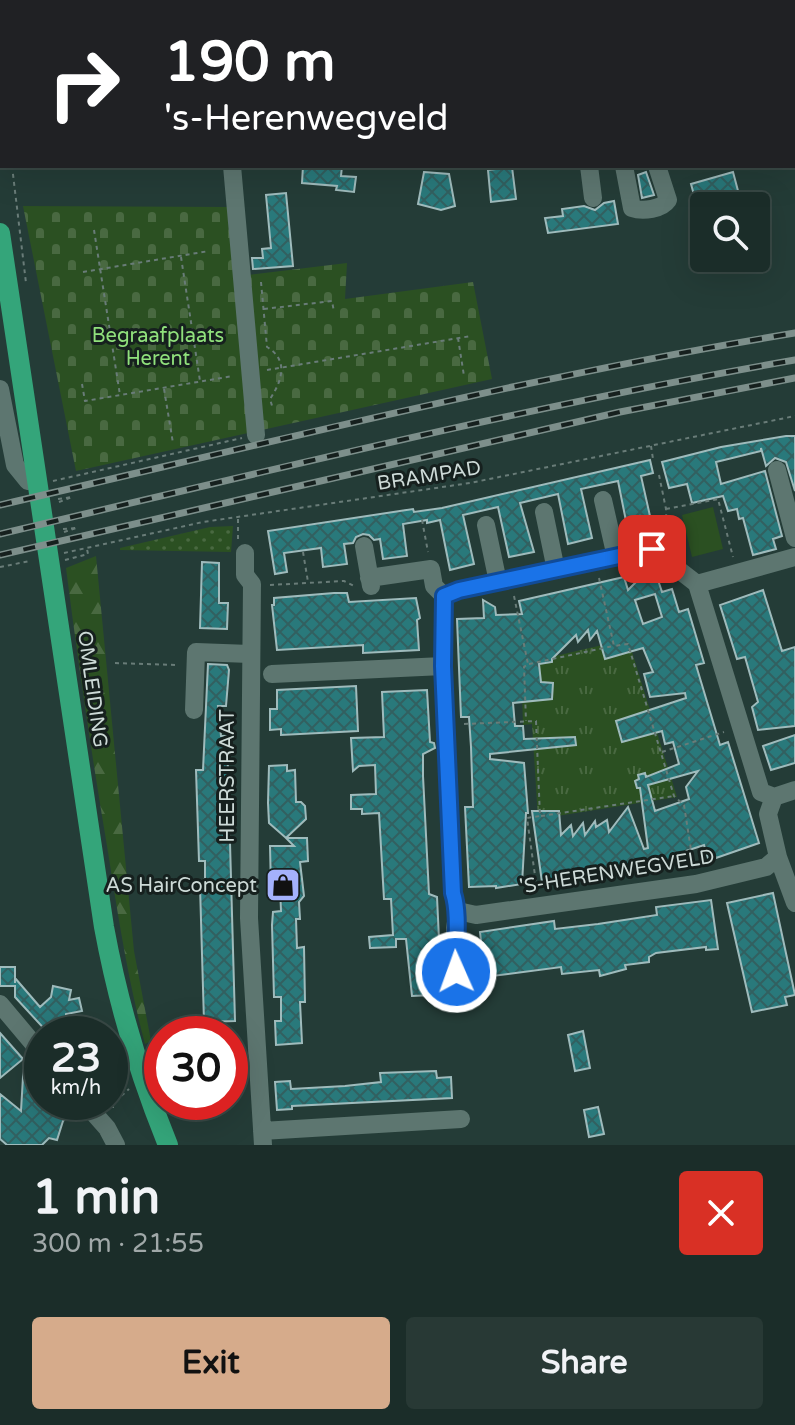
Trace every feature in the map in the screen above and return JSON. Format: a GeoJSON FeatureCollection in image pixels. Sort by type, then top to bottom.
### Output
{"type":"FeatureCollection","features":[{"type":"Feature","properties":{"kind":"main road","name":"OMLEIDING"},"geometry":{"type":"LineString","coordinates":[[0,233],[109,955],[136,1061],[168,1145]]}},
{"type":"Feature","properties":{"kind":"main road","name":"OMLEIDING"},"geometry":{"type":"LineString","coordinates":[[0,284],[98,955],[133,1086],[155,1145]]}},
{"type":"Feature","properties":{"kind":"street"},"geometry":{"type":"LineString","coordinates":[[232,168],[256,435]]}},
{"type":"Feature","properties":{"kind":"street"},"geometry":{"type":"LineString","coordinates":[[589,168],[593,198]]}},
{"type":"Feature","properties":{"kind":"street"},"geometry":{"type":"LineString","coordinates":[[629,168],[632,208],[639,211],[663,206],[668,200],[658,168]]}},
{"type":"Feature","properties":{"kind":"street"},"geometry":{"type":"LineString","coordinates":[[0,389],[15,465],[28,481]]}},
{"type":"Feature","properties":{"kind":"street"},"geometry":{"type":"LineString","coordinates":[[777,470],[795,538]]}},
{"type":"Feature","properties":{"kind":"street"},"geometry":{"type":"LineString","coordinates":[[603,500],[616,557]]}},
{"type":"Feature","properties":{"kind":"street"},"geometry":{"type":"LineString","coordinates":[[544,512],[556,570]]}},
{"type":"Feature","properties":{"kind":"street"},"geometry":{"type":"LineString","coordinates":[[486,525],[504,580]]}},
{"type":"Feature","properties":{"kind":"street"},"geometry":{"type":"LineString","coordinates":[[364,546],[370,583],[431,569],[434,586],[444,596],[443,666],[453,893],[458,911],[455,928],[457,993]]}},
{"type":"Feature","properties":{"kind":"street","name":"HEERSTRAAT"},"geometry":{"type":"LineString","coordinates":[[242,547],[245,575],[252,584],[249,918],[262,1138]]}},
{"type":"Feature","properties":{"kind":"street"},"geometry":{"type":"LineString","coordinates":[[444,596],[459,590],[652,549],[697,584],[761,792],[774,797],[795,790]]}},
{"type":"Feature","properties":{"kind":"street"},"geometry":{"type":"LineString","coordinates":[[697,584],[795,557]]}},
{"type":"Feature","properties":{"kind":"street"},"geometry":{"type":"LineString","coordinates":[[194,710],[196,652],[250,654]]}},
{"type":"Feature","properties":{"kind":"street"},"geometry":{"type":"LineString","coordinates":[[272,674],[443,666]]}},
{"type":"Feature","properties":{"kind":"street"},"geometry":{"type":"LineString","coordinates":[[774,797],[768,814],[778,857],[795,903]]}},
{"type":"Feature","properties":{"kind":"street","name":"'S-HERENWEGVELD"},"geometry":{"type":"LineString","coordinates":[[458,911],[476,915],[696,884],[766,867],[778,857]]}},
{"type":"Feature","properties":{"kind":"street"},"geometry":{"type":"LineString","coordinates":[[0,1004],[24,1033]]}},
{"type":"Feature","properties":{"kind":"street"},"geometry":{"type":"LineString","coordinates":[[262,1138],[461,1119]]}},
{"type":"Feature","properties":{"kind":"street"},"geometry":{"type":"LineString","coordinates":[[98,1120],[114,1141]]}},
{"type":"Feature","properties":{"kind":"path"},"geometry":{"type":"LineString","coordinates":[[94,230],[120,395]]}},
{"type":"Feature","properties":{"kind":"path"},"geometry":{"type":"LineString","coordinates":[[83,272],[209,251]]}},
{"type":"Feature","properties":{"kind":"path"},"geometry":{"type":"LineString","coordinates":[[181,256],[200,381]]}},
{"type":"Feature","properties":{"kind":"path"},"geometry":{"type":"LineString","coordinates":[[261,282],[267,347],[278,357],[282,368],[280,385],[270,399],[273,409]]}},
{"type":"Feature","properties":{"kind":"path"},"geometry":{"type":"LineString","coordinates":[[263,309],[332,301],[334,312]]}},
{"type":"Feature","properties":{"kind":"path"},"geometry":{"type":"LineString","coordinates":[[82,384],[85,401],[471,336]]}},
{"type":"Feature","properties":{"kind":"path"},"geometry":{"type":"LineString","coordinates":[[458,338],[464,376]]}},
{"type":"Feature","properties":{"kind":"path"},"geometry":{"type":"LineString","coordinates":[[164,388],[173,443]]}},
{"type":"Feature","properties":{"kind":"path","name":"BRAMPAD"},"geometry":{"type":"LineString","coordinates":[[67,552],[203,522],[470,483],[795,416]]}},
{"type":"Feature","properties":{"kind":"path"},"geometry":{"type":"LineString","coordinates":[[51,481],[256,435]]}},
{"type":"Feature","properties":{"kind":"path"},"geometry":{"type":"LineString","coordinates":[[651,446],[653,459]]}},
{"type":"Feature","properties":{"kind":"path"},"geometry":{"type":"LineString","coordinates":[[659,475],[666,509],[668,559]]}},
{"type":"Feature","properties":{"kind":"path"},"geometry":{"type":"LineString","coordinates":[[666,509],[718,499],[737,573]]}},
{"type":"Feature","properties":{"kind":"path"},"geometry":{"type":"LineString","coordinates":[[238,517],[242,547]]}},
{"type":"Feature","properties":{"kind":"path"},"geometry":{"type":"LineString","coordinates":[[422,520],[431,569]]}},
{"type":"Feature","properties":{"kind":"path"},"geometry":{"type":"LineString","coordinates":[[60,533],[77,529],[76,526],[63,529]]}},
{"type":"Feature","properties":{"kind":"path"},"geometry":{"type":"LineString","coordinates":[[64,560],[88,554],[87,548]]}},
{"type":"Feature","properties":{"kind":"path"},"geometry":{"type":"LineString","coordinates":[[303,552],[308,584]]}},
{"type":"Feature","properties":{"kind":"path"},"geometry":{"type":"LineString","coordinates":[[595,561],[614,646]]}},
{"type":"Feature","properties":{"kind":"path"},"geometry":{"type":"LineString","coordinates":[[0,567],[23,562]]}},
{"type":"Feature","properties":{"kind":"path"},"geometry":{"type":"LineString","coordinates":[[504,580],[528,664]]}},
{"type":"Feature","properties":{"kind":"path"},"geometry":{"type":"LineString","coordinates":[[252,584],[344,581],[359,589],[370,583]]}},
{"type":"Feature","properties":{"kind":"path"},"geometry":{"type":"LineString","coordinates":[[526,721],[524,667],[628,644],[674,796],[684,805],[696,884]]}},
{"type":"Feature","properties":{"kind":"path"},"geometry":{"type":"LineString","coordinates":[[115,663],[196,666]]}},
{"type":"Feature","properties":{"kind":"path"},"geometry":{"type":"LineString","coordinates":[[447,724],[536,721],[540,816]]}},
{"type":"Feature","properties":{"kind":"path"},"geometry":{"type":"LineString","coordinates":[[661,752],[741,726]]}},
{"type":"Feature","properties":{"kind":"path"},"geometry":{"type":"LineString","coordinates":[[539,906],[527,818],[674,796]]}},
{"type":"Feature","properties":{"kind":"path"},"geometry":{"type":"LineString","coordinates":[[114,1141],[113,1103],[133,1086]]}},
{"type":"Feature","properties":{"kind":"green space","name":"Begraafplaats Herent"},"geometry":{"type":"Polygon","coordinates":[[[23,206],[231,207],[248,275],[347,263],[345,299],[473,282],[492,379],[76,471],[23,206]]]}},
{"type":"Feature","properties":{"kind":"green space"},"geometry":{"type":"Polygon","coordinates":[[[713,507],[723,549],[692,557],[682,515],[713,507]]]}},
{"type":"Feature","properties":{"kind":"green space"},"geometry":{"type":"Polygon","coordinates":[[[233,526],[231,552],[120,550],[210,527],[233,526]]]}},
{"type":"Feature","properties":{"kind":"green space"},"geometry":{"type":"Polygon","coordinates":[[[96,556],[134,951],[146,1016],[144,1040],[116,900],[66,568],[96,556]]]}},
{"type":"Feature","properties":{"kind":"green space"},"geometry":{"type":"Polygon","coordinates":[[[628,639],[677,797],[538,819],[532,724],[523,725],[521,664],[628,639]]]}},
{"type":"Feature","properties":{"kind":"building"},"geometry":{"type":"Polygon","coordinates":[[[303,168],[342,168],[341,176],[356,177],[354,192],[336,190],[337,186],[302,183],[303,168]]]}},
{"type":"Feature","properties":{"kind":"building"},"geometry":{"type":"Polygon","coordinates":[[[512,168],[516,199],[491,202],[488,170],[512,168]]]}},
{"type":"Feature","properties":{"kind":"building"},"geometry":{"type":"Polygon","coordinates":[[[424,172],[449,174],[455,206],[441,210],[418,204],[424,172]]]}},
{"type":"Feature","properties":{"kind":"building"},"geometry":{"type":"Polygon","coordinates":[[[646,172],[654,195],[642,198],[638,175],[646,172]]]}},
{"type":"Feature","properties":{"kind":"building"},"geometry":{"type":"Polygon","coordinates":[[[733,172],[738,192],[693,192],[691,184],[733,172]]]}},
{"type":"Feature","properties":{"kind":"building"},"geometry":{"type":"Polygon","coordinates":[[[286,193],[293,266],[253,269],[252,258],[263,258],[262,249],[271,248],[266,195],[286,193]]]}},
{"type":"Feature","properties":{"kind":"building"},"geometry":{"type":"Polygon","coordinates":[[[614,201],[618,224],[548,233],[545,218],[563,216],[562,209],[584,206],[595,210],[604,203],[614,201]]]}},
{"type":"Feature","properties":{"kind":"building"},"geometry":{"type":"Polygon","coordinates":[[[795,436],[795,491],[786,462],[775,458],[766,466],[761,448],[761,451],[716,462],[721,484],[765,471],[782,536],[773,539],[776,549],[753,555],[743,518],[739,519],[737,509],[728,511],[723,496],[692,503],[687,484],[669,488],[662,462],[721,447],[795,436]]]}},
{"type":"Feature","properties":{"kind":"building"},"geometry":{"type":"Polygon","coordinates":[[[650,460],[653,473],[641,476],[652,525],[628,531],[618,481],[581,489],[592,538],[568,544],[558,494],[520,503],[534,552],[509,557],[498,507],[463,515],[474,564],[450,570],[440,520],[427,523],[427,520],[403,524],[407,556],[383,559],[380,539],[374,540],[363,534],[356,537],[353,543],[344,544],[347,564],[323,567],[321,548],[284,553],[287,572],[275,574],[268,531],[413,509],[414,512],[442,508],[650,460]]]}},
{"type":"Feature","properties":{"kind":"building"},"geometry":{"type":"Polygon","coordinates":[[[202,562],[219,563],[219,603],[228,603],[227,629],[200,628],[202,562]]]}},
{"type":"Feature","properties":{"kind":"building"},"geometry":{"type":"Polygon","coordinates":[[[653,565],[662,592],[672,589],[679,612],[688,609],[704,663],[696,665],[720,745],[728,742],[759,843],[716,858],[708,858],[704,845],[686,851],[687,862],[542,882],[532,811],[559,811],[561,835],[571,825],[573,836],[583,823],[585,835],[595,821],[596,827],[607,820],[609,832],[628,807],[644,849],[648,848],[640,788],[637,788],[635,781],[639,779],[638,775],[645,773],[646,777],[679,764],[673,742],[665,744],[662,731],[622,742],[616,721],[686,698],[685,693],[650,697],[644,674],[653,672],[643,648],[605,659],[597,631],[590,640],[588,630],[578,642],[576,635],[552,662],[539,664],[541,682],[553,683],[552,699],[513,703],[515,726],[523,726],[524,739],[575,737],[576,745],[490,754],[490,759],[524,763],[528,813],[522,884],[496,888],[469,887],[465,807],[473,807],[471,747],[469,717],[461,717],[457,619],[484,618],[483,600],[495,607],[496,615],[522,614],[519,601],[624,577],[628,590],[653,565]],[[655,594],[635,600],[643,624],[662,617],[655,594]],[[698,771],[648,785],[655,811],[689,799],[686,787],[698,771]]]}},
{"type":"Feature","properties":{"kind":"building"},"geometry":{"type":"Polygon","coordinates":[[[763,590],[782,651],[795,647],[795,726],[758,730],[752,707],[758,702],[745,657],[737,659],[720,605],[763,590]]]}},
{"type":"Feature","properties":{"kind":"building"},"geometry":{"type":"Polygon","coordinates":[[[347,593],[349,602],[416,598],[420,618],[417,620],[419,650],[363,653],[363,645],[277,650],[274,598],[347,593]]]}},
{"type":"Feature","properties":{"kind":"building"},"geometry":{"type":"Polygon","coordinates":[[[208,664],[227,665],[226,706],[218,706],[221,736],[227,736],[235,1016],[204,1016],[200,886],[205,878],[205,861],[199,861],[196,770],[203,770],[208,664]]]}},
{"type":"Feature","properties":{"kind":"building"},"geometry":{"type":"Polygon","coordinates":[[[356,686],[358,731],[281,735],[281,729],[270,730],[270,709],[277,709],[277,690],[356,686]]]}},
{"type":"Feature","properties":{"kind":"building"},"geometry":{"type":"Polygon","coordinates":[[[427,690],[430,742],[434,743],[435,748],[423,754],[423,776],[429,894],[437,897],[441,982],[433,982],[434,995],[412,996],[406,939],[396,939],[396,947],[370,948],[369,937],[393,935],[391,899],[384,899],[379,813],[362,814],[362,809],[351,809],[351,795],[376,794],[375,765],[359,766],[353,771],[351,738],[384,737],[382,692],[427,690]]]}},
{"type":"Feature","properties":{"kind":"building"},"geometry":{"type":"Polygon","coordinates":[[[795,735],[795,763],[771,770],[763,746],[795,735]]]}},
{"type":"Feature","properties":{"kind":"building"},"geometry":{"type":"Polygon","coordinates":[[[287,765],[287,771],[295,770],[296,802],[305,806],[306,819],[286,838],[269,823],[268,803],[269,766],[287,765]]]}},
{"type":"Feature","properties":{"kind":"building"},"geometry":{"type":"Polygon","coordinates":[[[286,838],[307,838],[308,861],[300,862],[304,896],[299,902],[300,919],[296,919],[297,948],[304,947],[305,1002],[300,1002],[302,1043],[276,1045],[275,1021],[281,1021],[281,997],[274,997],[272,925],[273,912],[281,911],[280,887],[271,888],[270,846],[294,846],[286,838]]]}},
{"type":"Feature","properties":{"kind":"building"},"geometry":{"type":"Polygon","coordinates":[[[773,893],[795,995],[785,997],[787,1005],[752,1012],[727,903],[773,893]]]}},
{"type":"Feature","properties":{"kind":"building"},"geometry":{"type":"Polygon","coordinates":[[[711,900],[718,949],[706,950],[706,947],[656,953],[649,957],[649,962],[625,965],[626,969],[600,976],[599,970],[562,974],[561,967],[485,977],[480,932],[554,921],[555,929],[598,924],[657,915],[656,907],[711,900]]]}},
{"type":"Feature","properties":{"kind":"building"},"geometry":{"type":"Polygon","coordinates":[[[0,967],[15,967],[15,978],[40,1007],[51,997],[53,986],[71,990],[69,1000],[79,998],[82,1011],[66,1016],[32,1016],[15,997],[15,986],[0,986],[0,967]]]}},
{"type":"Feature","properties":{"kind":"building"},"geometry":{"type":"Polygon","coordinates":[[[583,1031],[590,1068],[575,1071],[568,1035],[583,1031]]]}},
{"type":"Feature","properties":{"kind":"building"},"geometry":{"type":"Polygon","coordinates":[[[0,1033],[23,1059],[0,1078],[0,1033]]]}},
{"type":"Feature","properties":{"kind":"building"},"geometry":{"type":"Polygon","coordinates":[[[24,1060],[24,1120],[64,1120],[57,1140],[49,1138],[42,1145],[7,1145],[0,1139],[0,1094],[21,1111],[24,1060]]]}},
{"type":"Feature","properties":{"kind":"building"},"geometry":{"type":"Polygon","coordinates":[[[436,1071],[437,1078],[451,1077],[452,1098],[292,1106],[292,1109],[277,1110],[275,1082],[290,1081],[291,1089],[345,1086],[381,1082],[380,1073],[436,1071]]]}},
{"type":"Feature","properties":{"kind":"building"},"geometry":{"type":"Polygon","coordinates":[[[598,1107],[604,1134],[589,1137],[584,1110],[598,1107]]]}},
{"type":"Feature","properties":{"kind":"railway"},"geometry":{"type":"LineString","coordinates":[[0,505],[495,391],[795,333]]}},
{"type":"Feature","properties":{"kind":"railway"},"geometry":{"type":"LineString","coordinates":[[0,534],[496,419],[795,360]]}},
{"type":"Feature","properties":{"kind":"railway"},"geometry":{"type":"LineString","coordinates":[[0,555],[620,412],[795,378]]}},
{"type":"Feature","properties":{"kind":"place","name":"AS HairConcept"},"geometry":{"type":"Point","coordinates":[283,885]}},
{"type":"Feature","properties":{"kind":"route"},"geometry":{"type":"LineString","coordinates":[[456,972],[455,928],[458,911],[453,893],[443,666],[444,596],[459,590],[652,549]]}}]}
